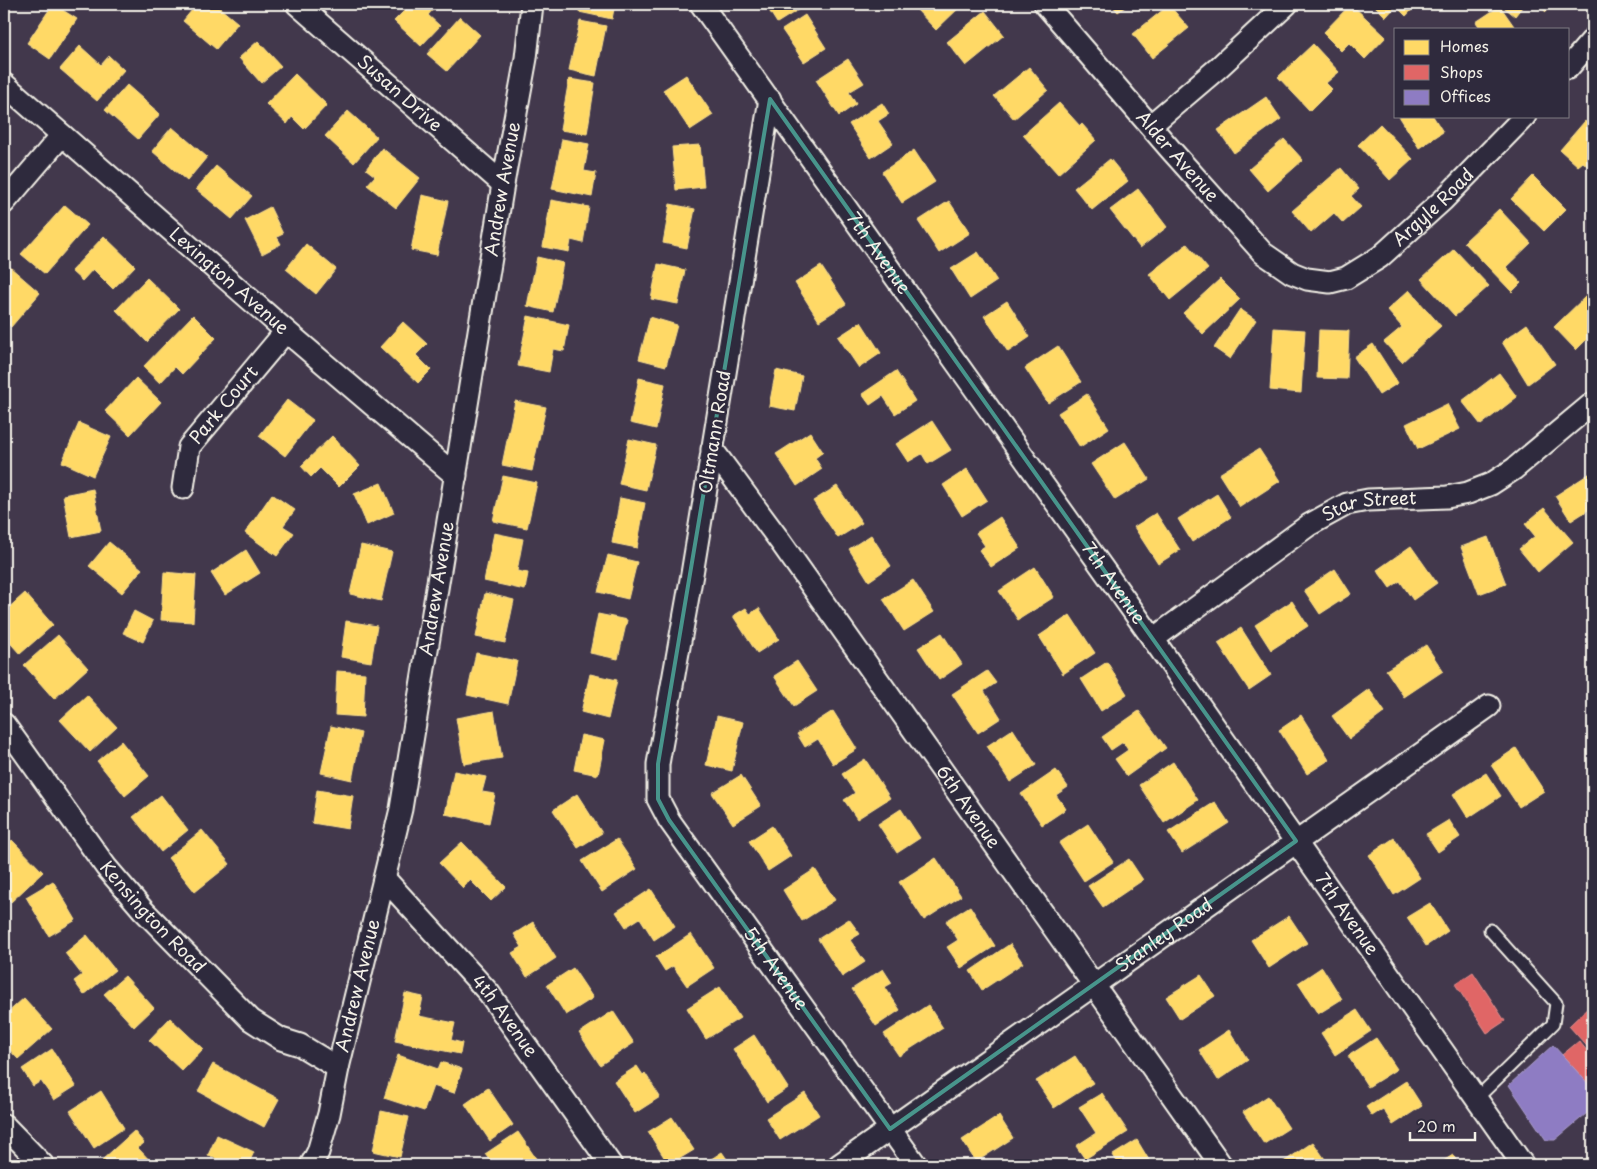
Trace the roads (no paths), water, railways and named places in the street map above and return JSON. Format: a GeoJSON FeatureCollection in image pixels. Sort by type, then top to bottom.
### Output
{"type":"FeatureCollection","features":[{"type":"Feature","properties":{"kind":"street","name":"Susan Drive"},"geometry":{"type":"LineString","coordinates":[[297,4],[503,184]]}},
{"type":"Feature","properties":{"kind":"street","name":"Andrew Avenue"},"geometry":{"type":"LineString","coordinates":[[311,1165],[318,1152],[329,1114],[338,1068],[401,809],[503,184],[526,58],[532,4]]}},
{"type":"Feature","properties":{"kind":"street","name":"7th Avenue"},"geometry":{"type":"LineString","coordinates":[[701,4],[1153,639],[1523,1165]]}},
{"type":"Feature","properties":{"kind":"street","name":"Alder Avenue"},"geometry":{"type":"LineString","coordinates":[[1045,4],[1263,253],[1292,273],[1307,279],[1330,282]]}},
{"type":"Feature","properties":{"kind":"street"},"geometry":{"type":"LineString","coordinates":[[1151,125],[1218,68],[1287,4]]}},
{"type":"Feature","properties":{"kind":"street"},"geometry":{"type":"LineString","coordinates":[[1570,66],[1593,39]]}},
{"type":"Feature","properties":{"kind":"street","name":"Lexington Avenue"},"geometry":{"type":"LineString","coordinates":[[4,84],[286,332],[456,476]]}},
{"type":"Feature","properties":{"kind":"street","name":"Oltmann Road"},"geometry":{"type":"LineString","coordinates":[[658,764],[770,99]]}},
{"type":"Feature","properties":{"kind":"street","name":"Argyle Road"},"geometry":{"type":"LineString","coordinates":[[1330,282],[1346,278],[1380,257],[1443,200],[1523,118]]}},
{"type":"Feature","properties":{"kind":"street"},"geometry":{"type":"LineString","coordinates":[[4,203],[62,135]]}},
{"type":"Feature","properties":{"kind":"street","name":"Park Court"},"geometry":{"type":"LineString","coordinates":[[183,488],[188,447],[286,332]]}},
{"type":"Feature","properties":{"kind":"street","name":"Star Street"},"geometry":{"type":"LineString","coordinates":[[1153,639],[1309,525],[1347,504],[1368,500],[1447,497],[1468,493],[1491,484],[1514,469],[1593,402]]}},
{"type":"Feature","properties":{"kind":"street","name":"6th Avenue"},"geometry":{"type":"LineString","coordinates":[[712,449],[786,550],[1221,1165]]}},
{"type":"Feature","properties":{"kind":"street","name":"Stanley Road"},"geometry":{"type":"LineString","coordinates":[[839,1165],[1489,706]]}},
{"type":"Feature","properties":{"kind":"street","name":"Kensington Road"},"geometry":{"type":"LineString","coordinates":[[4,724],[106,867],[142,910],[251,1020],[281,1039],[300,1045],[338,1068]]}},
{"type":"Feature","properties":{"kind":"street","name":"5th Avenue"},"geometry":{"type":"LineString","coordinates":[[658,764],[658,799],[669,820],[916,1165]]}},
{"type":"Feature","properties":{"kind":"street","name":"4th Avenue"},"geometry":{"type":"LineString","coordinates":[[385,879],[489,993],[611,1165]]}},
{"type":"Feature","properties":{"kind":"street"},"geometry":{"type":"LineString","coordinates":[[4,1125],[43,1165]]}},
{"type":"Feature","properties":{"kind":"lane"},"geometry":{"type":"LineString","coordinates":[[1476,1099],[1554,1024],[1556,1004],[1490,930]]}}]}
